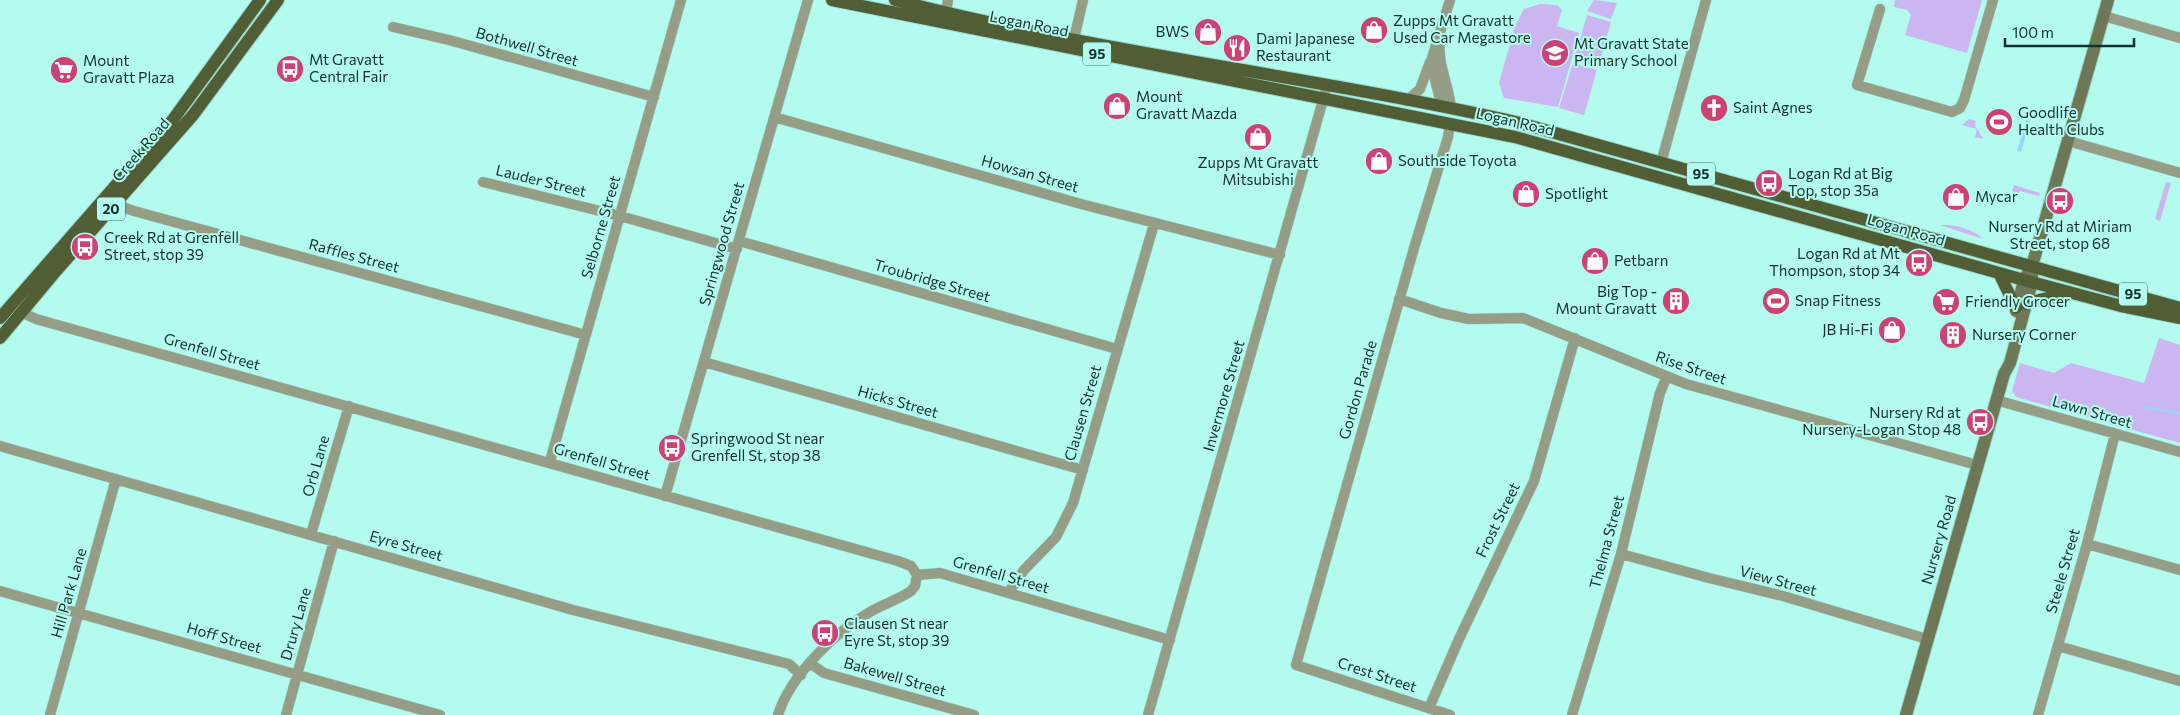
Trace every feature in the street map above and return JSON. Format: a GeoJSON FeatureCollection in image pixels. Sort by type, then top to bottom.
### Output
{"type":"FeatureCollection","features":[{"type":"Feature","properties":{"kind":"main road","name":"Creek Road"},"geometry":{"type":"LineString","coordinates":[[0,318],[172,121],[260,0]]}},
{"type":"Feature","properties":{"kind":"main road","name":"Creek Road"},"geometry":{"type":"LineString","coordinates":[[0,338],[205,100],[278,0]]}},
{"type":"Feature","properties":{"kind":"main road","name":"Logan Road"},"geometry":{"type":"LineString","coordinates":[[832,0],[1074,39],[1446,108],[1532,126],[2180,308]]}},
{"type":"Feature","properties":{"kind":"main road","name":"Logan Road"},"geometry":{"type":"LineString","coordinates":[[896,0],[945,18],[1324,99],[1450,123],[1537,143],[2067,292],[2180,318]]}},
{"type":"Feature","properties":{"kind":"main road","name":"Nursery Road"},"geometry":{"type":"LineString","coordinates":[[1906,715],[2004,374],[2003,362],[2021,306],[2108,0]]}},
{"type":"Feature","properties":{"kind":"main road"},"geometry":{"type":"LineString","coordinates":[[1446,108],[1450,123]]}},
{"type":"Feature","properties":{"kind":"main road"},"geometry":{"type":"LineString","coordinates":[[1999,273],[2021,306],[2036,300],[2056,298],[2067,292]]}},
{"type":"Feature","properties":{"kind":"street","name":"Selborne Street"},"geometry":{"type":"LineString","coordinates":[[550,462],[681,0]]}},
{"type":"Feature","properties":{"kind":"street","name":"Springwood Street"},"geometry":{"type":"LineString","coordinates":[[665,496],[808,0]]}},
{"type":"Feature","properties":{"kind":"street"},"geometry":{"type":"LineString","coordinates":[[945,18],[948,0]]}},
{"type":"Feature","properties":{"kind":"street"},"geometry":{"type":"LineString","coordinates":[[1074,39],[1083,0]]}},
{"type":"Feature","properties":{"kind":"street"},"geometry":{"type":"LineString","coordinates":[[1407,101],[1422,85],[1450,0]]}},
{"type":"Feature","properties":{"kind":"street"},"geometry":{"type":"LineString","coordinates":[[1661,163],[1706,0]]}},
{"type":"Feature","properties":{"kind":"street"},"geometry":{"type":"LineString","coordinates":[[1880,9],[1857,85],[1952,112],[1958,109],[1964,100],[1993,0]]}},
{"type":"Feature","properties":{"kind":"street"},"geometry":{"type":"LineString","coordinates":[[2104,16],[2180,38]]}},
{"type":"Feature","properties":{"kind":"street","name":"Bothwell Street"},"geometry":{"type":"LineString","coordinates":[[393,27],[449,40],[654,97]]}},
{"type":"Feature","properties":{"kind":"street"},"geometry":{"type":"LineString","coordinates":[[1441,32],[1440,60],[1449,90],[1446,108]]}},
{"type":"Feature","properties":{"kind":"street"},"geometry":{"type":"LineString","coordinates":[[1433,50],[1432,67],[1446,108]]}},
{"type":"Feature","properties":{"kind":"street","name":"Invermore Street"},"geometry":{"type":"LineString","coordinates":[[1148,715],[1327,86]]}},
{"type":"Feature","properties":{"kind":"street","name":"Howsan Street"},"geometry":{"type":"LineString","coordinates":[[774,117],[1154,224],[1280,255]]}},
{"type":"Feature","properties":{"kind":"street","name":"Gordon Parade"},"geometry":{"type":"LineString","coordinates":[[1296,664],[1399,300],[1448,137],[1450,123]]}},
{"type":"Feature","properties":{"kind":"street"},"geometry":{"type":"LineString","coordinates":[[2068,140],[2180,173]]}},
{"type":"Feature","properties":{"kind":"street","name":"Lauder Street"},"geometry":{"type":"LineString","coordinates":[[483,182],[738,245]]}},
{"type":"Feature","properties":{"kind":"street","name":"Raffles Street"},"geometry":{"type":"LineString","coordinates":[[117,202],[125,208],[134,211],[586,335]]}},
{"type":"Feature","properties":{"kind":"street","name":"Clausen Street"},"geometry":{"type":"LineString","coordinates":[[1008,594],[1024,570],[1056,536],[1073,503],[1154,224]]}},
{"type":"Feature","properties":{"kind":"street","name":"Troubridge Street"},"geometry":{"type":"LineString","coordinates":[[738,245],[1117,349]]}},
{"type":"Feature","properties":{"kind":"street","name":"Rise Street"},"geometry":{"type":"LineString","coordinates":[[1399,300],[1469,319],[1523,318],[1686,384],[1977,465]]}},
{"type":"Feature","properties":{"kind":"street","name":"Grenfell Street"},"geometry":{"type":"LineString","coordinates":[[21,312],[45,322],[898,561],[911,566],[917,576],[940,573],[1170,640]]}},
{"type":"Feature","properties":{"kind":"street","name":"Frost Street"},"geometry":{"type":"LineString","coordinates":[[1429,708],[1463,630],[1534,481],[1575,338]]}},
{"type":"Feature","properties":{"kind":"street","name":"Hicks Street"},"geometry":{"type":"LineString","coordinates":[[704,362],[1083,470]]}},
{"type":"Feature","properties":{"kind":"street","name":"Thelma Street"},"geometry":{"type":"LineString","coordinates":[[1572,715],[1621,554],[1660,393],[1667,376]]}},
{"type":"Feature","properties":{"kind":"street","name":"Lawn Street"},"geometry":{"type":"LineString","coordinates":[[1996,400],[2180,452]]}},
{"type":"Feature","properties":{"kind":"street","name":"Orb Lane"},"geometry":{"type":"LineString","coordinates":[[312,534],[349,406]]}},
{"type":"Feature","properties":{"kind":"street","name":"Steele Street"},"geometry":{"type":"LineString","coordinates":[[2038,715],[2087,544],[2115,434]]}},
{"type":"Feature","properties":{"kind":"street","name":"Eyre Street"},"geometry":{"type":"LineString","coordinates":[[0,446],[573,610],[788,664],[801,675]]}},
{"type":"Feature","properties":{"kind":"street","name":"Hill Park Lane"},"geometry":{"type":"LineString","coordinates":[[50,715],[116,480]]}},
{"type":"Feature","properties":{"kind":"street","name":"Drury Lane"},"geometry":{"type":"LineString","coordinates":[[286,715],[334,541]]}},
{"type":"Feature","properties":{"kind":"street"},"geometry":{"type":"LineString","coordinates":[[2087,544],[2180,570]]}},
{"type":"Feature","properties":{"kind":"street","name":"View Street"},"geometry":{"type":"LineString","coordinates":[[1621,554],[1784,596],[1927,639]]}},
{"type":"Feature","properties":{"kind":"street"},"geometry":{"type":"LineString","coordinates":[[778,715],[789,689],[825,646],[854,622],[911,591],[915,586],[917,576]]}},
{"type":"Feature","properties":{"kind":"street","name":"Hoff Street"},"geometry":{"type":"LineString","coordinates":[[0,591],[440,715]]}},
{"type":"Feature","properties":{"kind":"street"},"geometry":{"type":"LineString","coordinates":[[2058,646],[2180,681]]}},
{"type":"Feature","properties":{"kind":"street","name":"Bakewell Street"},"geometry":{"type":"LineString","coordinates":[[810,664],[824,673],[974,715]]}},
{"type":"Feature","properties":{"kind":"street","name":"Crest Street"},"geometry":{"type":"LineString","coordinates":[[1296,664],[1450,715]]}},
{"type":"Feature","properties":{"kind":"shaded area"},"geometry":{"type":"Polygon","coordinates":[[[1594,0],[1617,3],[1611,19],[1587,11],[1594,0]]]}},
{"type":"Feature","properties":{"kind":"shaded area"},"geometry":{"type":"Polygon","coordinates":[[[1895,0],[1982,0],[1967,53],[1905,35],[1911,15],[1907,10],[1894,7],[1895,0]]]}},
{"type":"Feature","properties":{"kind":"shaded area"},"geometry":{"type":"Polygon","coordinates":[[[1540,4],[1557,5],[1562,10],[1557,26],[1579,33],[1558,107],[1504,98],[1499,83],[1515,26],[1524,9],[1540,4]]]}},
{"type":"Feature","properties":{"kind":"shaded area"},"geometry":{"type":"Polygon","coordinates":[[[1587,15],[1611,22],[1598,67],[1574,60],[1587,15]]]}},
{"type":"Feature","properties":{"kind":"shaded area"},"geometry":{"type":"Polygon","coordinates":[[[1573,63],[1597,70],[1584,115],[1559,108],[1573,63]]]}},
{"type":"Feature","properties":{"kind":"shaded area"},"geometry":{"type":"Polygon","coordinates":[[[1969,119],[1976,121],[1975,125],[1983,139],[1975,137],[1977,129],[1962,125],[1969,119]]]}},
{"type":"Feature","properties":{"kind":"shaded area"},"geometry":{"type":"Polygon","coordinates":[[[2166,182],[2171,183],[2160,221],[2155,219],[2166,182]]]}},
{"type":"Feature","properties":{"kind":"shaded area"},"geometry":{"type":"Polygon","coordinates":[[[2014,185],[2040,193],[2039,196],[2012,191],[2014,185]]]}},
{"type":"Feature","properties":{"kind":"shaded area"},"geometry":{"type":"Polygon","coordinates":[[[1940,225],[1963,228],[1974,232],[1983,239],[1940,225]]]}},
{"type":"Feature","properties":{"kind":"shaded area"},"geometry":{"type":"Polygon","coordinates":[[[2159,338],[2180,345],[2180,443],[2016,397],[2012,391],[2020,363],[2054,373],[2071,363],[2144,383],[2159,338]]]}},
{"type":"Feature","properties":{"kind":"water"},"geometry":{"type":"Polygon","coordinates":[[[2026,120],[2030,121],[2021,152],[2017,151],[2026,120]]]}},
{"type":"Feature","properties":{"kind":"waterway"},"geometry":{"type":"LineString","coordinates":[[2144,407],[2180,413]]}},
{"type":"Feature","properties":{"kind":"place","name":"Zupps Mt Gravatt Used Car Megastore"},"geometry":{"type":"Point","coordinates":[1374,30]}},
{"type":"Feature","properties":{"kind":"place","name":"BWS"},"geometry":{"type":"Point","coordinates":[1208,32]}},
{"type":"Feature","properties":{"kind":"place","name":"Dami Japanese Restaurant"},"geometry":{"type":"Point","coordinates":[1237,48]}},
{"type":"Feature","properties":{"kind":"place","name":"Mt Gravatt State Primary School"},"geometry":{"type":"Point","coordinates":[1555,53]}},
{"type":"Feature","properties":{"kind":"place","name":"Mt Gravatt Central Fair"},"geometry":{"type":"Point","coordinates":[290,69]}},
{"type":"Feature","properties":{"kind":"place","name":"Mount Gravatt Plaza"},"geometry":{"type":"Point","coordinates":[64,70]}},
{"type":"Feature","properties":{"kind":"place","name":"Mount Gravatt Mazda"},"geometry":{"type":"Point","coordinates":[1117,106]}},
{"type":"Feature","properties":{"kind":"place","name":"Saint Agnes"},"geometry":{"type":"Point","coordinates":[1714,108]}},
{"type":"Feature","properties":{"kind":"place","name":"Goodlife Health Clubs"},"geometry":{"type":"Point","coordinates":[1999,122]}},
{"type":"Feature","properties":{"kind":"place","name":"Zupps Mt Gravatt Mitsubishi"},"geometry":{"type":"Point","coordinates":[1258,137]}},
{"type":"Feature","properties":{"kind":"place","name":"Southside Toyota"},"geometry":{"type":"Point","coordinates":[1379,161]}},
{"type":"Feature","properties":{"kind":"place","name":"Logan Rd at Big Top, stop 35a"},"geometry":{"type":"Point","coordinates":[1769,183]}},
{"type":"Feature","properties":{"kind":"place","name":"Spotlight"},"geometry":{"type":"Point","coordinates":[1526,194]}},
{"type":"Feature","properties":{"kind":"place","name":"Mycar"},"geometry":{"type":"Point","coordinates":[1956,197]}},
{"type":"Feature","properties":{"kind":"place","name":"Nursery Rd at Miriam Street, stop 68"},"geometry":{"type":"Point","coordinates":[2060,201]}},
{"type":"Feature","properties":{"kind":"place","name":"Creek Rd at Grenfell Street, stop 39"},"geometry":{"type":"Point","coordinates":[85,247]}},
{"type":"Feature","properties":{"kind":"place","name":"Petbarn"},"geometry":{"type":"Point","coordinates":[1595,261]}},
{"type":"Feature","properties":{"kind":"place","name":"Logan Rd at Mt Thompson, stop 34"},"geometry":{"type":"Point","coordinates":[1919,263]}},
{"type":"Feature","properties":{"kind":"place","name":"Big Top - Mount Gravatt"},"geometry":{"type":"Point","coordinates":[1676,301]}},
{"type":"Feature","properties":{"kind":"place","name":"Snap Fitness"},"geometry":{"type":"Point","coordinates":[1776,301]}},
{"type":"Feature","properties":{"kind":"place","name":"Friendly Grocer"},"geometry":{"type":"Point","coordinates":[1946,302]}},
{"type":"Feature","properties":{"kind":"place","name":"JB Hi-Fi"},"geometry":{"type":"Point","coordinates":[1892,330]}},
{"type":"Feature","properties":{"kind":"place","name":"Nursery Corner"},"geometry":{"type":"Point","coordinates":[1953,335]}},
{"type":"Feature","properties":{"kind":"place","name":"Nursery Rd at Nursery-Logan Stop 48"},"geometry":{"type":"Point","coordinates":[1980,422]}},
{"type":"Feature","properties":{"kind":"place","name":"Springwood St near Grenfell St, stop 38"},"geometry":{"type":"Point","coordinates":[672,448]}},
{"type":"Feature","properties":{"kind":"place","name":"Clausen St near Eyre St, stop 39"},"geometry":{"type":"Point","coordinates":[825,633]}}]}
